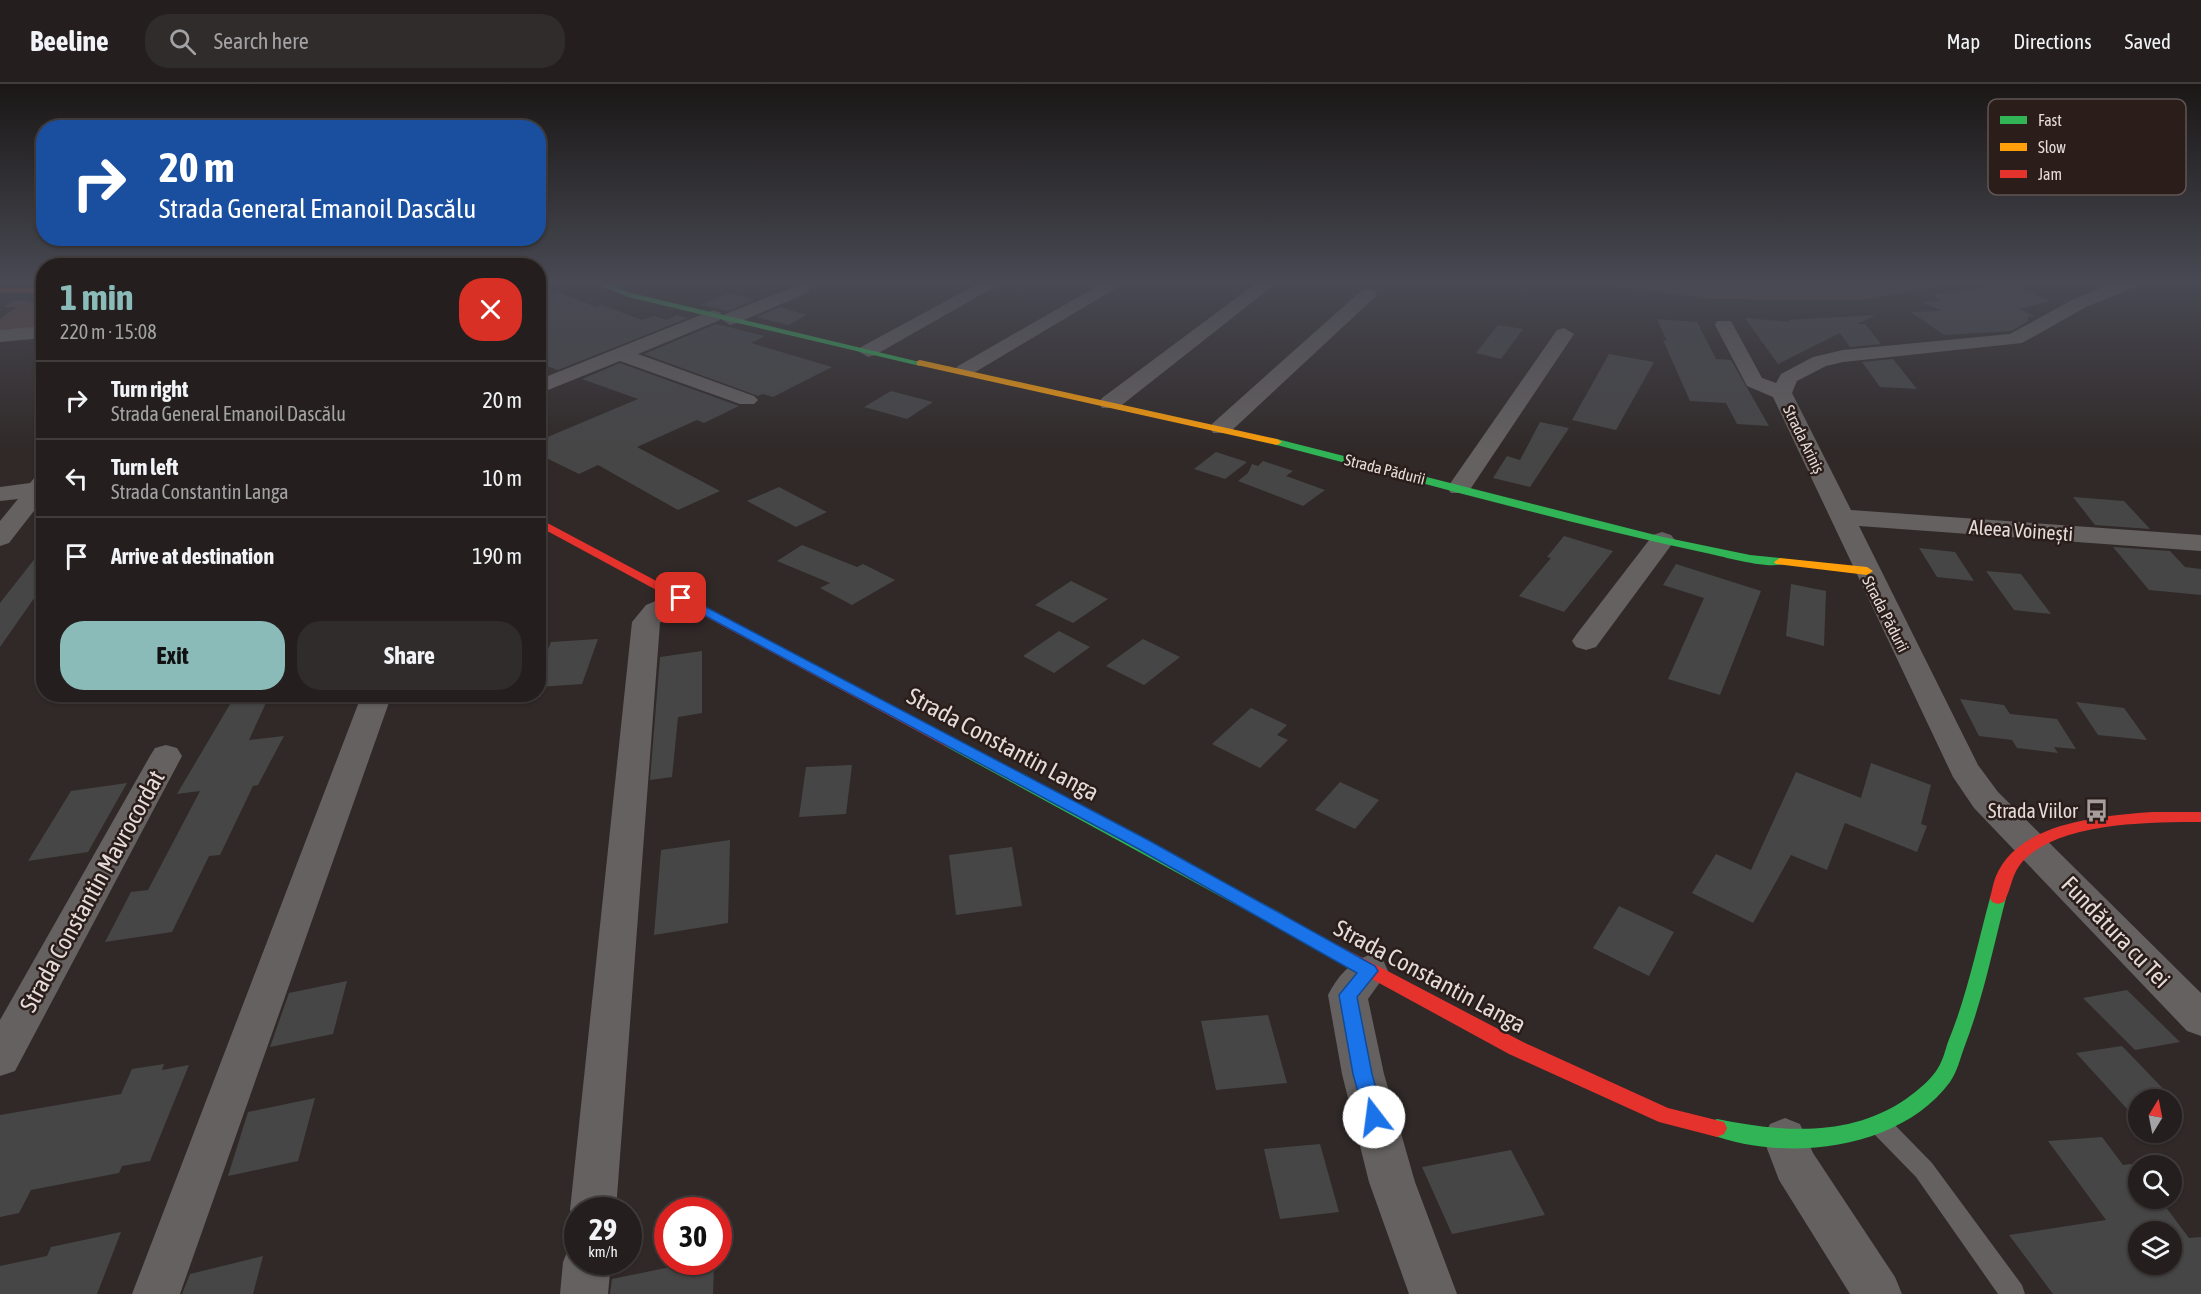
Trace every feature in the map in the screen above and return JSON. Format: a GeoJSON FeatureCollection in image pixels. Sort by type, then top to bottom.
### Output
{"type":"FeatureCollection","features":[{"type":"Feature","properties":{"kind":"main road","name":"Strada Pădurii"},"geometry":{"type":"LineString","coordinates":[[808,337],[1221,428],[1662,540],[1750,559],[1867,570]]}},
{"type":"Feature","properties":{"kind":"main road","name":"Strada Constantin Langa"},"geometry":{"type":"LineString","coordinates":[[546,525],[1143,844],[1369,971],[1516,1048],[1666,1116],[1734,1132],[1785,1138],[1856,1135],[1881,1126],[1917,1104],[1944,1075],[1962,1033],[2004,874],[2013,859],[2031,845],[2071,829],[2110,821],[2164,816],[2201,817]]}},
{"type":"Feature","properties":{"kind":"street"},"geometry":{"type":"LineString","coordinates":[[546,385],[669,337]]}},
{"type":"Feature","properties":{"kind":"street"},"geometry":{"type":"LineString","coordinates":[[868,351],[893,337]]}},
{"type":"Feature","properties":{"kind":"street"},"geometry":{"type":"LineString","coordinates":[[964,370],[1021,337]]}},
{"type":"Feature","properties":{"kind":"street"},"geometry":{"type":"LineString","coordinates":[[1110,403],[1196,337]]}},
{"type":"Feature","properties":{"kind":"street"},"geometry":{"type":"LineString","coordinates":[[1221,428],[1320,337]]}},
{"type":"Feature","properties":{"kind":"street"},"geometry":{"type":"LineString","coordinates":[[1459,488],[1562,337]]}},
{"type":"Feature","properties":{"kind":"street"},"geometry":{"type":"LineString","coordinates":[[1731,337],[1754,382],[1782,393]]}},
{"type":"Feature","properties":{"kind":"street","name":"Strada Ariniș"},"geometry":{"type":"LineString","coordinates":[[1867,570],[1782,393],[1788,378],[1820,360],[1872,352],[2018,337]]}},
{"type":"Feature","properties":{"kind":"street"},"geometry":{"type":"LineString","coordinates":[[622,355],[747,400]]}},
{"type":"Feature","properties":{"kind":"street"},"geometry":{"type":"LineString","coordinates":[[0,494],[36,486]]}},
{"type":"Feature","properties":{"kind":"street"},"geometry":{"type":"LineString","coordinates":[[0,538],[36,490]]}},
{"type":"Feature","properties":{"kind":"street","name":"Aleea Voinești"},"geometry":{"type":"LineString","coordinates":[[1842,517],[2201,543]]}},
{"type":"Feature","properties":{"kind":"street"},"geometry":{"type":"LineString","coordinates":[[1586,640],[1662,540]]}},
{"type":"Feature","properties":{"kind":"street","name":"Strada Pădurii"},"geometry":{"type":"LineString","coordinates":[[1867,570],[1964,769],[1986,800],[2031,845]]}},
{"type":"Feature","properties":{"kind":"street"},"geometry":{"type":"LineString","coordinates":[[593,1197],[646,622],[656,611],[681,598]]}},
{"type":"Feature","properties":{"kind":"street"},"geometry":{"type":"LineString","coordinates":[[156,1294],[374,702]]}},
{"type":"Feature","properties":{"kind":"street","name":"Strada Constantin Mavrocordat"},"geometry":{"type":"LineString","coordinates":[[0,1058],[166,756]]}},
{"type":"Feature","properties":{"kind":"street","name":"Fundătura cu Tei"},"geometry":{"type":"LineString","coordinates":[[2031,845],[2201,1019]]}},
{"type":"Feature","properties":{"kind":"street"},"geometry":{"type":"LineString","coordinates":[[1369,971],[1348,995],[1363,1074],[1392,1182],[1433,1294]]}},
{"type":"Feature","properties":{"kind":"street"},"geometry":{"type":"LineString","coordinates":[[1785,1138],[1795,1165],[1878,1294]]}},
{"type":"Feature","properties":{"kind":"street"},"geometry":{"type":"LineString","coordinates":[[584,1294],[586,1275]]}},
{"type":"Feature","properties":{"kind":"lane"},"geometry":{"type":"LineString","coordinates":[[1881,1126],[1924,1170],[2013,1294]]}},
{"type":"Feature","properties":{"kind":"building"},"geometry":{"type":"Polygon","coordinates":[[[546,337],[639,337],[558,370],[546,366],[546,337]]]}},
{"type":"Feature","properties":{"kind":"building"},"geometry":{"type":"Polygon","coordinates":[[[684,337],[762,337],[751,343],[832,367],[773,397],[763,394],[758,396],[644,354],[684,337]]]}},
{"type":"Feature","properties":{"kind":"building"},"geometry":{"type":"Polygon","coordinates":[[[1488,337],[1517,337],[1501,359],[1476,353],[1488,337]]]}},
{"type":"Feature","properties":{"kind":"building"},"geometry":{"type":"Polygon","coordinates":[[[1665,337],[1705,337],[1716,359],[1731,360],[1769,426],[1737,424],[1726,403],[1690,401],[1663,340],[1667,341],[1665,337]]]}},
{"type":"Feature","properties":{"kind":"building"},"geometry":{"type":"Polygon","coordinates":[[[1759,337],[1831,337],[1778,364],[1759,337]]]}},
{"type":"Feature","properties":{"kind":"building"},"geometry":{"type":"Polygon","coordinates":[[[1843,337],[1876,337],[1881,344],[1850,347],[1843,337]]]}},
{"type":"Feature","properties":{"kind":"building"},"geometry":{"type":"Polygon","coordinates":[[[1609,354],[1654,362],[1616,430],[1572,420],[1609,354]]]}},
{"type":"Feature","properties":{"kind":"building"},"geometry":{"type":"Polygon","coordinates":[[[1893,359],[1917,389],[1880,387],[1862,362],[1893,359]]]}},
{"type":"Feature","properties":{"kind":"building"},"geometry":{"type":"Polygon","coordinates":[[[620,363],[739,406],[704,423],[697,420],[637,447],[720,491],[678,510],[598,465],[579,474],[546,458],[546,438],[638,399],[582,379],[620,363]]]}},
{"type":"Feature","properties":{"kind":"building"},"geometry":{"type":"Polygon","coordinates":[[[891,391],[933,402],[907,419],[864,407],[891,391]]]}},
{"type":"Feature","properties":{"kind":"building"},"geometry":{"type":"Polygon","coordinates":[[[1540,422],[1569,428],[1530,487],[1493,478],[1507,456],[1520,460],[1540,422]]]}},
{"type":"Feature","properties":{"kind":"building"},"geometry":{"type":"Polygon","coordinates":[[[1216,452],[1247,462],[1225,479],[1194,469],[1216,452]]]}},
{"type":"Feature","properties":{"kind":"building"},"geometry":{"type":"Polygon","coordinates":[[[1263,461],[1293,471],[1286,476],[1325,490],[1303,506],[1238,481],[1248,473],[1252,464],[1258,466],[1263,461]]]}},
{"type":"Feature","properties":{"kind":"building"},"geometry":{"type":"Polygon","coordinates":[[[779,487],[827,512],[796,527],[747,501],[779,487]]]}},
{"type":"Feature","properties":{"kind":"building"},"geometry":{"type":"Polygon","coordinates":[[[2073,497],[2124,501],[2150,529],[2095,525],[2073,497]]]}},
{"type":"Feature","properties":{"kind":"building"},"geometry":{"type":"Polygon","coordinates":[[[1564,536],[1613,551],[1564,612],[1519,596],[1551,558],[1547,557],[1564,536]]]}},
{"type":"Feature","properties":{"kind":"building"},"geometry":{"type":"Polygon","coordinates":[[[802,545],[857,567],[863,564],[895,580],[852,605],[820,588],[830,583],[777,561],[802,545]]]}},
{"type":"Feature","properties":{"kind":"building"},"geometry":{"type":"Polygon","coordinates":[[[2113,547],[2170,551],[2185,567],[2201,569],[2201,595],[2149,590],[2113,547]]]}},
{"type":"Feature","properties":{"kind":"building"},"geometry":{"type":"Polygon","coordinates":[[[1919,548],[1955,552],[1974,581],[1937,577],[1919,548]]]}},
{"type":"Feature","properties":{"kind":"building"},"geometry":{"type":"Polygon","coordinates":[[[36,557],[36,595],[0,647],[0,603],[36,557]]]}},
{"type":"Feature","properties":{"kind":"building"},"geometry":{"type":"Polygon","coordinates":[[[1676,564],[1761,591],[1720,695],[1668,679],[1704,598],[1663,585],[1676,564]]]}},
{"type":"Feature","properties":{"kind":"building"},"geometry":{"type":"Polygon","coordinates":[[[1986,571],[2021,574],[2051,614],[2014,610],[1986,571]]]}},
{"type":"Feature","properties":{"kind":"building"},"geometry":{"type":"Polygon","coordinates":[[[1071,581],[1108,599],[1073,623],[1035,605],[1071,581]]]}},
{"type":"Feature","properties":{"kind":"building"},"geometry":{"type":"Polygon","coordinates":[[[1791,584],[1826,591],[1824,646],[1786,636],[1791,584]]]}},
{"type":"Feature","properties":{"kind":"building"},"geometry":{"type":"Polygon","coordinates":[[[1059,631],[1090,647],[1054,673],[1023,656],[1059,631]]]}},
{"type":"Feature","properties":{"kind":"building"},"geometry":{"type":"Polygon","coordinates":[[[598,639],[582,684],[546,686],[546,654],[551,642],[598,639]]]}},
{"type":"Feature","properties":{"kind":"building"},"geometry":{"type":"Polygon","coordinates":[[[1143,639],[1180,657],[1144,685],[1106,666],[1143,639]]]}},
{"type":"Feature","properties":{"kind":"building"},"geometry":{"type":"Polygon","coordinates":[[[702,651],[702,713],[678,717],[672,777],[650,780],[660,657],[702,651]]]}},
{"type":"Feature","properties":{"kind":"building"},"geometry":{"type":"Polygon","coordinates":[[[1960,699],[2004,705],[2010,714],[2057,719],[2076,749],[2054,747],[2058,753],[2017,748],[2012,740],[1979,736],[1960,699]]]}},
{"type":"Feature","properties":{"kind":"building"},"geometry":{"type":"Polygon","coordinates":[[[231,702],[266,702],[249,740],[284,736],[258,785],[253,786],[220,855],[209,856],[172,932],[105,942],[131,892],[148,890],[200,791],[177,794],[231,702]]]}},
{"type":"Feature","properties":{"kind":"building"},"geometry":{"type":"Polygon","coordinates":[[[2076,702],[2124,708],[2147,740],[2098,735],[2076,702]]]}},
{"type":"Feature","properties":{"kind":"building"},"geometry":{"type":"Polygon","coordinates":[[[1251,708],[1287,725],[1277,735],[1288,740],[1260,768],[1212,744],[1251,708]]]}},
{"type":"Feature","properties":{"kind":"building"},"geometry":{"type":"Polygon","coordinates":[[[1871,763],[1931,785],[1921,824],[1927,826],[1917,852],[1845,823],[1827,870],[1791,855],[1753,923],[1692,893],[1716,854],[1751,870],[1796,772],[1861,798],[1871,763]]]}},
{"type":"Feature","properties":{"kind":"building"},"geometry":{"type":"Polygon","coordinates":[[[852,765],[846,814],[799,817],[806,767],[852,765]]]}},
{"type":"Feature","properties":{"kind":"building"},"geometry":{"type":"Polygon","coordinates":[[[1340,782],[1379,800],[1355,829],[1315,810],[1340,782]]]}},
{"type":"Feature","properties":{"kind":"building"},"geometry":{"type":"Polygon","coordinates":[[[127,783],[88,852],[28,861],[71,791],[127,783]]]}},
{"type":"Feature","properties":{"kind":"building"},"geometry":{"type":"Polygon","coordinates":[[[730,840],[728,923],[654,935],[661,850],[730,840]]]}},
{"type":"Feature","properties":{"kind":"building"},"geometry":{"type":"Polygon","coordinates":[[[1012,847],[1022,906],[956,915],[949,855],[1012,847]]]}},
{"type":"Feature","properties":{"kind":"building"},"geometry":{"type":"Polygon","coordinates":[[[1619,906],[1674,932],[1649,976],[1593,948],[1619,906]]]}},
{"type":"Feature","properties":{"kind":"building"},"geometry":{"type":"Polygon","coordinates":[[[347,981],[333,1034],[270,1047],[289,993],[347,981]]]}},
{"type":"Feature","properties":{"kind":"building"},"geometry":{"type":"Polygon","coordinates":[[[2127,990],[2180,1042],[2135,1050],[2083,998],[2127,990]]]}},
{"type":"Feature","properties":{"kind":"building"},"geometry":{"type":"Polygon","coordinates":[[[1268,1015],[1287,1083],[1216,1090],[1201,1021],[1268,1015]]]}},
{"type":"Feature","properties":{"kind":"building"},"geometry":{"type":"Polygon","coordinates":[[[2122,1046],[2163,1089],[2128,1089],[2128,1110],[2076,1053],[2122,1046]]]}},
{"type":"Feature","properties":{"kind":"building"},"geometry":{"type":"Polygon","coordinates":[[[164,1064],[162,1070],[189,1065],[150,1161],[122,1166],[119,1173],[31,1190],[19,1213],[0,1217],[0,1115],[121,1094],[132,1069],[164,1064]]]}},
{"type":"Feature","properties":{"kind":"building"},"geometry":{"type":"Polygon","coordinates":[[[315,1098],[298,1161],[228,1176],[248,1112],[315,1098]]]}},
{"type":"Feature","properties":{"kind":"building"},"geometry":{"type":"Polygon","coordinates":[[[2102,1137],[2123,1165],[2128,1164],[2128,1209],[2167,1209],[2176,1221],[2128,1221],[2128,1275],[2182,1275],[2182,1229],[2189,1238],[2201,1237],[2201,1294],[2053,1294],[2009,1235],[2106,1220],[2048,1141],[2102,1137]]]}},
{"type":"Feature","properties":{"kind":"building"},"geometry":{"type":"Polygon","coordinates":[[[1320,1144],[1339,1212],[1280,1219],[1264,1149],[1320,1144]]]}},
{"type":"Feature","properties":{"kind":"building"},"geometry":{"type":"Polygon","coordinates":[[[1511,1150],[1545,1215],[1452,1234],[1422,1167],[1511,1150]]]}},
{"type":"Feature","properties":{"kind":"building"},"geometry":{"type":"Polygon","coordinates":[[[121,1232],[97,1294],[0,1294],[0,1266],[47,1256],[51,1247],[121,1232]]]}},
{"type":"Feature","properties":{"kind":"building"},"geometry":{"type":"Polygon","coordinates":[[[263,1256],[253,1294],[182,1294],[190,1274],[263,1256]]]}},
{"type":"Feature","properties":{"kind":"building"},"geometry":{"type":"Polygon","coordinates":[[[654,1270],[654,1275],[714,1275],[713,1294],[610,1294],[612,1279],[642,1275],[642,1273],[654,1270]]]}},
{"type":"Feature","properties":{"kind":"traffic: fast"},"geometry":{"type":"LineString","coordinates":[[810,337],[920,363]]}},
{"type":"Feature","properties":{"kind":"traffic: fast"},"geometry":{"type":"LineString","coordinates":[[1277,442],[1662,540],[1750,559],[1780,562]]}},
{"type":"Feature","properties":{"kind":"traffic: fast"},"geometry":{"type":"LineString","coordinates":[[950,743],[1277,919]]}},
{"type":"Feature","properties":{"kind":"traffic: fast"},"geometry":{"type":"LineString","coordinates":[[1717,1128],[1778,1138],[1809,1139],[1840,1136],[1869,1129],[1896,1117],[1921,1099],[1945,1073],[1961,1033],[1998,898]]}},
{"type":"Feature","properties":{"kind":"traffic: slow"},"geometry":{"type":"LineString","coordinates":[[920,363],[1277,442]]}},
{"type":"Feature","properties":{"kind":"traffic: slow"},"geometry":{"type":"LineString","coordinates":[[1780,562],[1867,571]]}},
{"type":"Feature","properties":{"kind":"traffic: jam"},"geometry":{"type":"LineString","coordinates":[[546,525],[950,743]]}},
{"type":"Feature","properties":{"kind":"traffic: jam"},"geometry":{"type":"LineString","coordinates":[[1998,898],[2004,875],[2018,856],[2038,841],[2092,824],[2152,817],[2201,817]]}},
{"type":"Feature","properties":{"kind":"traffic: jam"},"geometry":{"type":"LineString","coordinates":[[1277,919],[1516,1048],[1666,1116],[1717,1128]]}},
{"type":"Feature","properties":{"kind":"place","name":"Strada Viilor"},"geometry":{"type":"Point","coordinates":[2096,810]}},
{"type":"Feature","properties":{"kind":"route"},"geometry":{"type":"LineString","coordinates":[[681,598],[1143,844],[1369,971],[1348,995],[1374,1117]]}}]}
